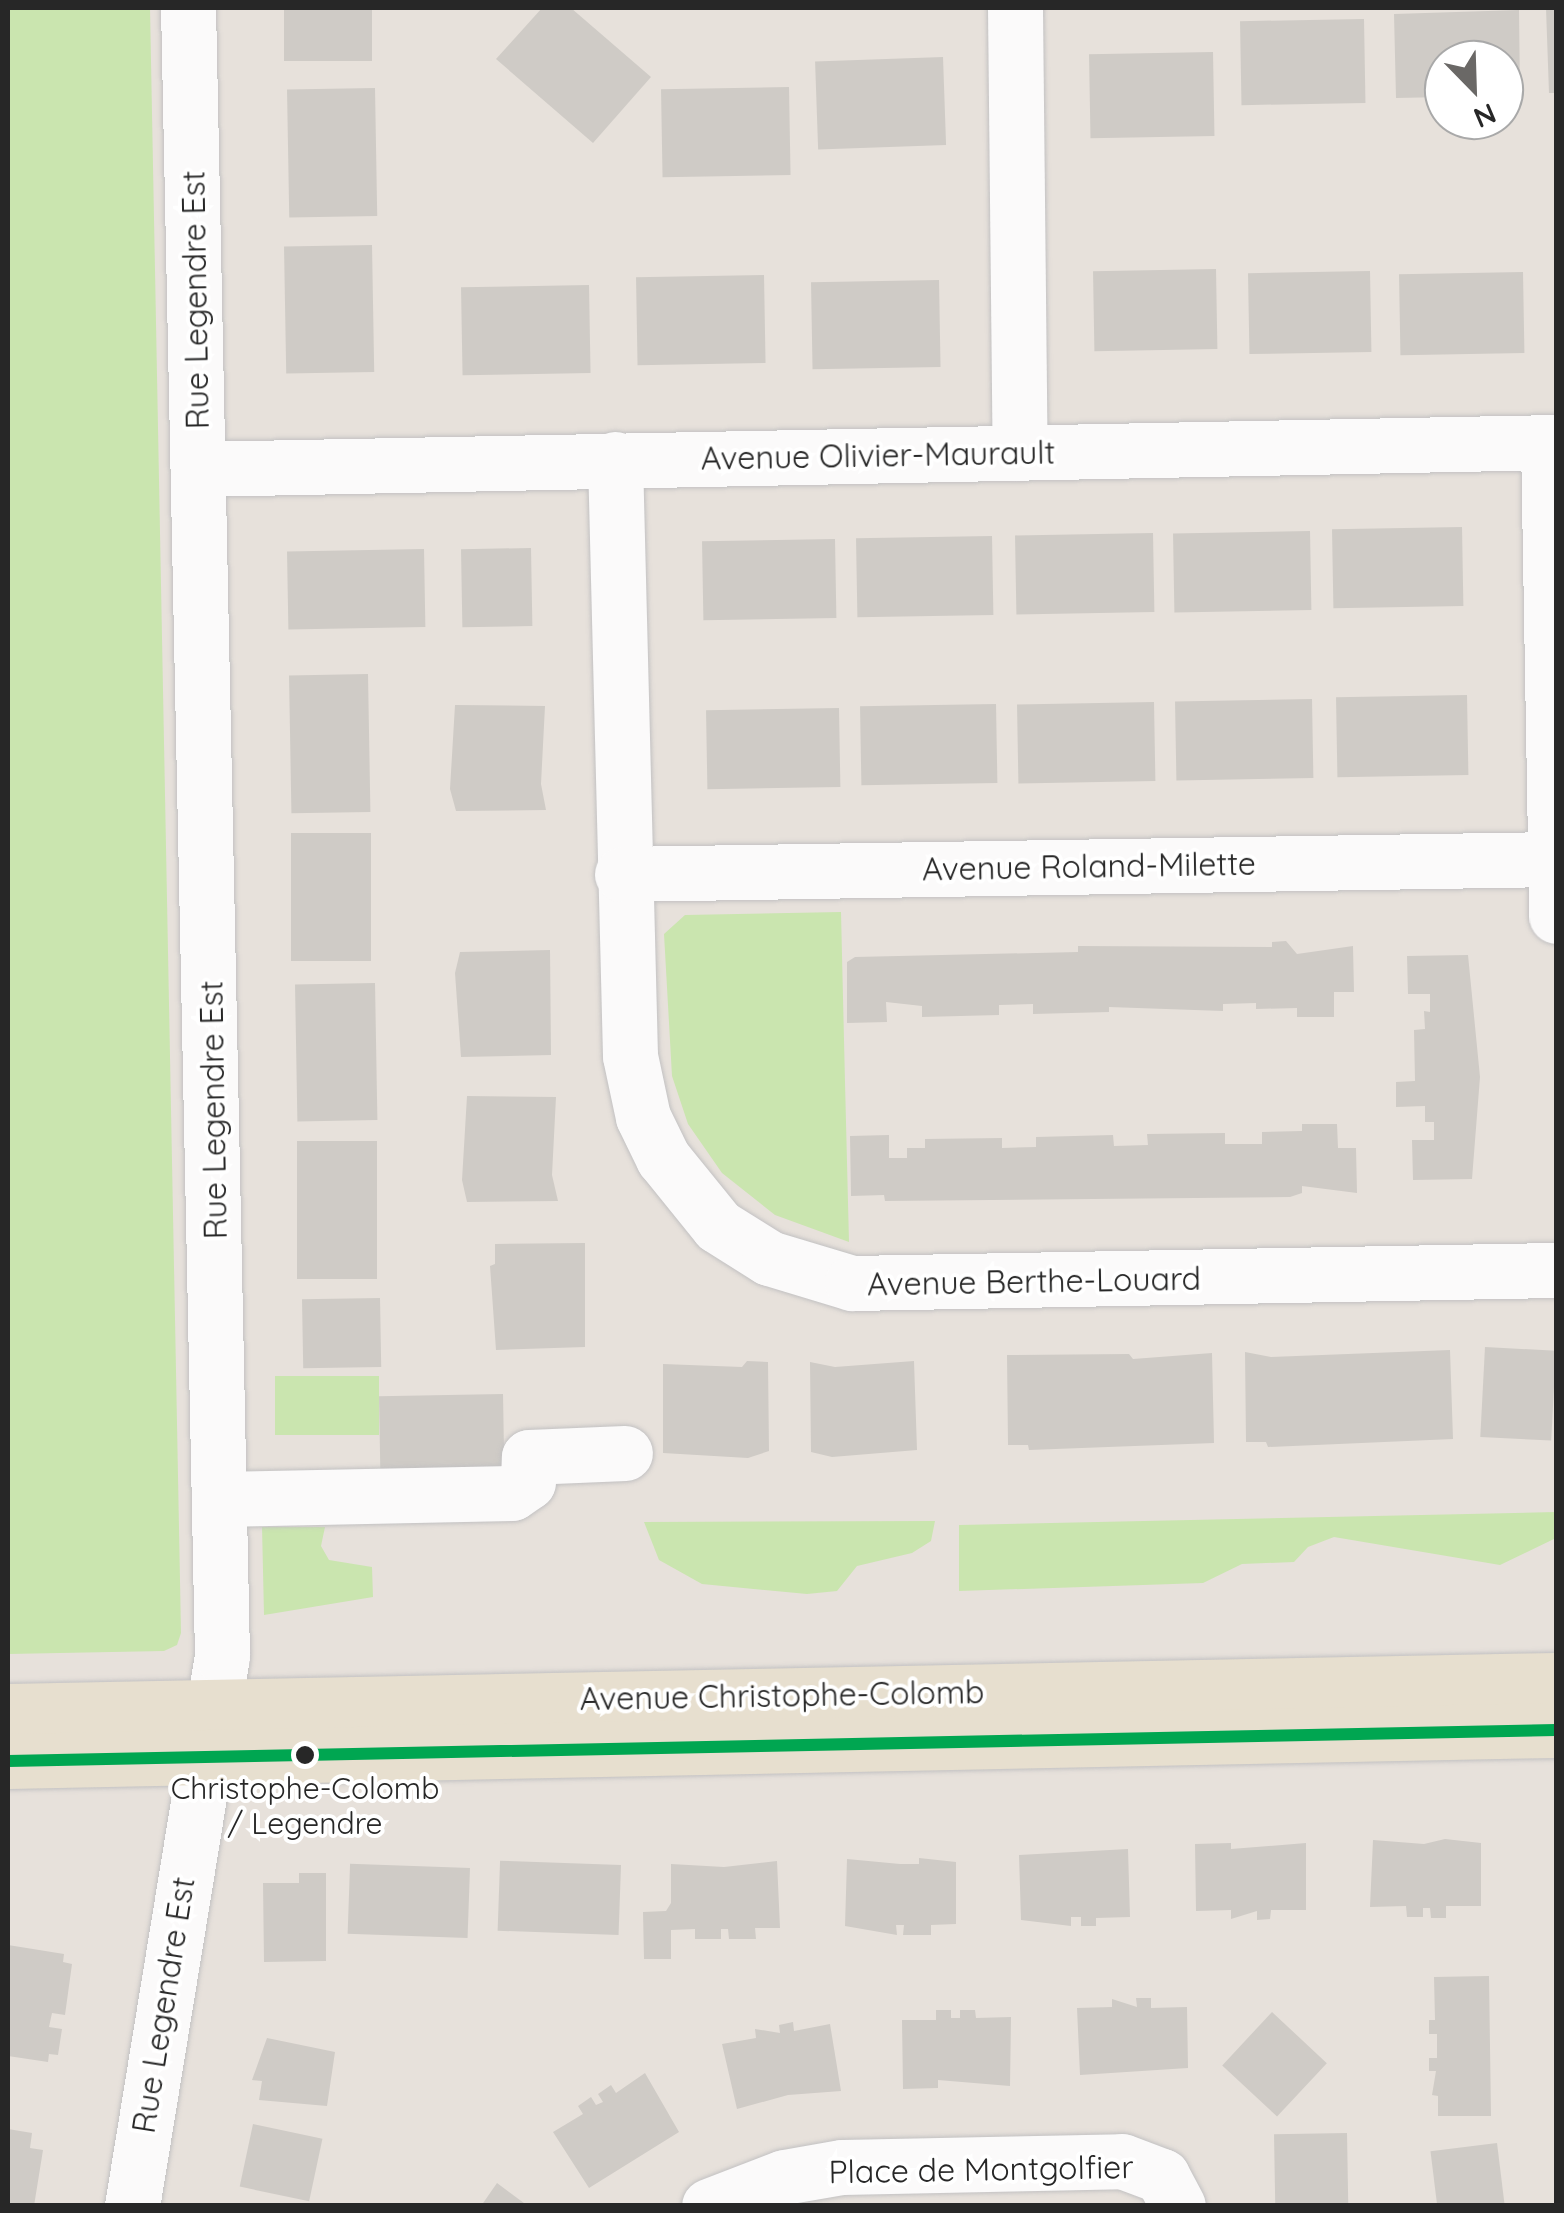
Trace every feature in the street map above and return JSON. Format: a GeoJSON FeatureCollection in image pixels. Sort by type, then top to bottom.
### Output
{"type":"FeatureCollection","features":[{"type":"Feature","properties":{"kind":"main road","name":"Avenue Christophe-Colomb"},"geometry":{"type":"LineString","coordinates":[[8,1761],[209,1732],[1556,1680]]}},
{"type":"Feature","properties":{"kind":"main road","name":"Avenue Christophe-Colomb"},"geometry":{"type":"LineString","coordinates":[[8,1712],[209,1732],[1556,1730]]}},
{"type":"Feature","properties":{"kind":"street","name":"Rue Legendre Est"},"geometry":{"type":"LineString","coordinates":[[132,2206],[222,1656],[188,8]]}},
{"type":"Feature","properties":{"kind":"street"},"geometry":{"type":"LineString","coordinates":[[1014,8],[1020,453]]}},
{"type":"Feature","properties":{"kind":"street","name":"Avenue Olivier-Maurault"},"geometry":{"type":"LineString","coordinates":[[199,469],[1552,442]]}},
{"type":"Feature","properties":{"kind":"street"},"geometry":{"type":"LineString","coordinates":[[1552,442],[1556,916]]}},
{"type":"Feature","properties":{"kind":"street","name":"Avenue Berthe-Louard"},"geometry":{"type":"LineString","coordinates":[[615,460],[622,874],[630,1056],[643,1117],[669,1169],[702,1210],[769,1258],[852,1283],[942,1286],[1556,1270]]}},
{"type":"Feature","properties":{"kind":"street","name":"Avenue Roland-Milette"},"geometry":{"type":"LineString","coordinates":[[622,874],[1555,858]]}},
{"type":"Feature","properties":{"kind":"street"},"geometry":{"type":"LineString","coordinates":[[220,1499],[512,1493],[528,1482],[529,1456],[625,1454]]}},
{"type":"Feature","properties":{"kind":"street","name":"Place de Montgolfier"},"geometry":{"type":"LineString","coordinates":[[708,2206],[784,2177],[842,2167],[1122,2161],[1162,2176],[1178,2206]]}},
{"type":"Feature","properties":{"kind":"green space"},"geometry":{"type":"Polygon","coordinates":[[[8,8],[150,8],[181,1633],[177,1645],[164,1651],[8,1654],[8,8]]]}},
{"type":"Feature","properties":{"kind":"green space"},"geometry":{"type":"Polygon","coordinates":[[[841,912],[849,1242],[775,1215],[722,1173],[688,1124],[672,1076],[664,934],[685,915],[841,912]]]}},
{"type":"Feature","properties":{"kind":"green space"},"geometry":{"type":"Polygon","coordinates":[[[275,1376],[379,1376],[379,1435],[275,1435],[275,1376]]]}},
{"type":"Feature","properties":{"kind":"green space"},"geometry":{"type":"Polygon","coordinates":[[[1556,1512],[1556,1538],[1500,1565],[1334,1537],[1308,1547],[1294,1562],[1242,1564],[1203,1583],[959,1591],[959,1525],[1556,1512]]]}},
{"type":"Feature","properties":{"kind":"green space"},"geometry":{"type":"Polygon","coordinates":[[[935,1521],[931,1541],[912,1553],[857,1566],[837,1591],[807,1594],[702,1584],[659,1560],[644,1522],[935,1521]]]}},
{"type":"Feature","properties":{"kind":"green space"},"geometry":{"type":"Polygon","coordinates":[[[262,1527],[325,1527],[321,1546],[329,1560],[372,1567],[373,1597],[264,1615],[262,1527]]]}},
{"type":"Feature","properties":{"kind":"building"},"geometry":{"type":"Polygon","coordinates":[[[284,8],[372,8],[372,61],[284,61],[284,8]]]}},
{"type":"Feature","properties":{"kind":"building"},"geometry":{"type":"Polygon","coordinates":[[[542,8],[571,8],[651,77],[593,143],[496,59],[542,8]]]}},
{"type":"Feature","properties":{"kind":"building"},"geometry":{"type":"Polygon","coordinates":[[[1546,8],[1556,8],[1556,93],[1549,93],[1546,8]]]}},
{"type":"Feature","properties":{"kind":"building"},"geometry":{"type":"Polygon","coordinates":[[[1519,10],[1519,40],[1424,40],[1424,97],[1396,98],[1394,14],[1519,10]]]}},
{"type":"Feature","properties":{"kind":"building"},"geometry":{"type":"Polygon","coordinates":[[[1364,19],[1365,103],[1241,105],[1240,21],[1364,19]]]}},
{"type":"Feature","properties":{"kind":"building"},"geometry":{"type":"Polygon","coordinates":[[[1213,52],[1214,136],[1090,138],[1089,54],[1213,52]]]}},
{"type":"Feature","properties":{"kind":"building"},"geometry":{"type":"Polygon","coordinates":[[[943,57],[946,145],[818,149],[815,61],[943,57]]]}},
{"type":"Feature","properties":{"kind":"building"},"geometry":{"type":"Polygon","coordinates":[[[789,87],[791,175],[663,177],[661,89],[789,87]]]}},
{"type":"Feature","properties":{"kind":"building"},"geometry":{"type":"Polygon","coordinates":[[[375,88],[377,216],[289,218],[287,90],[375,88]]]}},
{"type":"Feature","properties":{"kind":"building"},"geometry":{"type":"Polygon","coordinates":[[[372,245],[374,372],[286,374],[284,247],[372,245]]]}},
{"type":"Feature","properties":{"kind":"building"},"geometry":{"type":"Polygon","coordinates":[[[1216,269],[1217,349],[1094,351],[1093,271],[1216,269]]]}},
{"type":"Feature","properties":{"kind":"building"},"geometry":{"type":"Polygon","coordinates":[[[1370,271],[1371,352],[1249,354],[1248,273],[1370,271]]]}},
{"type":"Feature","properties":{"kind":"building"},"geometry":{"type":"Polygon","coordinates":[[[1523,272],[1524,353],[1400,355],[1399,274],[1523,272]]]}},
{"type":"Feature","properties":{"kind":"building"},"geometry":{"type":"Polygon","coordinates":[[[764,275],[766,363],[638,365],[636,277],[764,275]]]}},
{"type":"Feature","properties":{"kind":"building"},"geometry":{"type":"Polygon","coordinates":[[[939,280],[941,367],[813,369],[811,282],[939,280]]]}},
{"type":"Feature","properties":{"kind":"building"},"geometry":{"type":"Polygon","coordinates":[[[589,285],[591,373],[463,375],[461,287],[589,285]]]}},
{"type":"Feature","properties":{"kind":"building"},"geometry":{"type":"Polygon","coordinates":[[[1462,527],[1463,606],[1333,608],[1332,529],[1462,527]]]}},
{"type":"Feature","properties":{"kind":"building"},"geometry":{"type":"Polygon","coordinates":[[[1310,531],[1311,610],[1174,612],[1173,533],[1310,531]]]}},
{"type":"Feature","properties":{"kind":"building"},"geometry":{"type":"Polygon","coordinates":[[[1153,533],[1154,612],[1016,614],[1015,535],[1153,533]]]}},
{"type":"Feature","properties":{"kind":"building"},"geometry":{"type":"Polygon","coordinates":[[[992,536],[993,615],[857,617],[856,538],[992,536]]]}},
{"type":"Feature","properties":{"kind":"building"},"geometry":{"type":"Polygon","coordinates":[[[835,539],[836,618],[703,620],[702,541],[835,539]]]}},
{"type":"Feature","properties":{"kind":"building"},"geometry":{"type":"Polygon","coordinates":[[[531,548],[532,626],[462,627],[461,549],[531,548]]]}},
{"type":"Feature","properties":{"kind":"building"},"geometry":{"type":"Polygon","coordinates":[[[424,549],[425,627],[288,629],[287,551],[424,549]]]}},
{"type":"Feature","properties":{"kind":"building"},"geometry":{"type":"Polygon","coordinates":[[[368,674],[370,812],[291,813],[289,675],[368,674]]]}},
{"type":"Feature","properties":{"kind":"building"},"geometry":{"type":"Polygon","coordinates":[[[1467,695],[1468,775],[1337,777],[1336,697],[1467,695]]]}},
{"type":"Feature","properties":{"kind":"building"},"geometry":{"type":"Polygon","coordinates":[[[1312,699],[1313,778],[1176,780],[1175,701],[1312,699]]]}},
{"type":"Feature","properties":{"kind":"building"},"geometry":{"type":"Polygon","coordinates":[[[1154,702],[1155,781],[1018,783],[1017,704],[1154,702]]]}},
{"type":"Feature","properties":{"kind":"building"},"geometry":{"type":"Polygon","coordinates":[[[996,704],[997,783],[861,785],[860,706],[996,704]]]}},
{"type":"Feature","properties":{"kind":"building"},"geometry":{"type":"Polygon","coordinates":[[[455,705],[545,706],[541,784],[546,810],[456,811],[450,789],[455,705]]]}},
{"type":"Feature","properties":{"kind":"building"},"geometry":{"type":"Polygon","coordinates":[[[839,708],[840,787],[707,789],[706,710],[839,708]]]}},
{"type":"Feature","properties":{"kind":"building"},"geometry":{"type":"Polygon","coordinates":[[[291,833],[371,833],[371,961],[291,961],[291,833]]]}},
{"type":"Feature","properties":{"kind":"building"},"geometry":{"type":"Polygon","coordinates":[[[1286,941],[1297,954],[1353,946],[1354,992],[1334,992],[1334,1017],[1297,1017],[1297,1008],[1256,1009],[1256,1003],[1223,1004],[1223,1011],[1109,1007],[1109,1012],[1033,1014],[1033,1004],[999,1005],[999,1015],[922,1017],[922,1006],[886,1002],[887,1022],[847,1023],[847,962],[855,957],[1078,952],[1078,946],[1272,947],[1272,942],[1286,941]]]}},
{"type":"Feature","properties":{"kind":"building"},"geometry":{"type":"Polygon","coordinates":[[[550,950],[551,1055],[461,1057],[455,973],[460,952],[550,950]]]}},
{"type":"Feature","properties":{"kind":"building"},"geometry":{"type":"Polygon","coordinates":[[[1468,955],[1480,1077],[1472,1179],[1413,1180],[1412,1140],[1434,1140],[1434,1122],[1425,1122],[1425,1106],[1396,1107],[1396,1082],[1415,1081],[1414,1030],[1425,1029],[1424,1011],[1430,1012],[1430,994],[1408,994],[1407,956],[1468,955]]]}},
{"type":"Feature","properties":{"kind":"building"},"geometry":{"type":"Polygon","coordinates":[[[375,983],[377,1120],[297,1121],[295,984],[375,983]]]}},
{"type":"Feature","properties":{"kind":"building"},"geometry":{"type":"Polygon","coordinates":[[[467,1096],[556,1097],[552,1175],[558,1201],[467,1202],[462,1180],[467,1096]]]}},
{"type":"Feature","properties":{"kind":"building"},"geometry":{"type":"Polygon","coordinates":[[[1302,1124],[1337,1124],[1338,1148],[1356,1148],[1357,1193],[1302,1186],[1302,1193],[1290,1197],[885,1201],[884,1195],[851,1196],[850,1136],[889,1135],[889,1158],[907,1158],[907,1148],[925,1148],[925,1139],[1002,1138],[1002,1148],[1036,1147],[1036,1137],[1113,1135],[1114,1146],[1148,1145],[1147,1134],[1225,1133],[1225,1144],[1262,1144],[1262,1132],[1302,1131],[1302,1124]]]}},
{"type":"Feature","properties":{"kind":"building"},"geometry":{"type":"Polygon","coordinates":[[[297,1141],[377,1141],[377,1279],[297,1279],[297,1141]]]}},
{"type":"Feature","properties":{"kind":"building"},"geometry":{"type":"Polygon","coordinates":[[[585,1243],[585,1347],[496,1350],[490,1266],[495,1264],[495,1244],[585,1243]]]}},
{"type":"Feature","properties":{"kind":"building"},"geometry":{"type":"Polygon","coordinates":[[[380,1298],[381,1367],[303,1368],[302,1299],[380,1298]]]}},
{"type":"Feature","properties":{"kind":"building"},"geometry":{"type":"Polygon","coordinates":[[[1485,1347],[1556,1351],[1551,1441],[1480,1437],[1485,1347]]]}},
{"type":"Feature","properties":{"kind":"building"},"geometry":{"type":"Polygon","coordinates":[[[1450,1350],[1453,1439],[1268,1447],[1266,1442],[1246,1442],[1245,1352],[1271,1357],[1450,1350]]]}},
{"type":"Feature","properties":{"kind":"building"},"geometry":{"type":"Polygon","coordinates":[[[1212,1353],[1214,1443],[1029,1450],[1028,1445],[1008,1445],[1007,1355],[1129,1354],[1133,1359],[1212,1353]]]}},
{"type":"Feature","properties":{"kind":"building"},"geometry":{"type":"Polygon","coordinates":[[[747,1361],[768,1362],[769,1451],[748,1458],[663,1453],[663,1364],[742,1367],[747,1361]]]}},
{"type":"Feature","properties":{"kind":"building"},"geometry":{"type":"Polygon","coordinates":[[[914,1361],[917,1450],[832,1457],[811,1452],[810,1362],[835,1367],[914,1361]]]}},
{"type":"Feature","properties":{"kind":"building"},"geometry":{"type":"Polygon","coordinates":[[[503,1394],[504,1475],[380,1477],[379,1396],[503,1394]]]}},
{"type":"Feature","properties":{"kind":"building"},"geometry":{"type":"Polygon","coordinates":[[[1445,1839],[1481,1843],[1481,1906],[1446,1906],[1446,1918],[1431,1918],[1430,1908],[1423,1908],[1423,1917],[1407,1917],[1406,1906],[1370,1907],[1373,1840],[1424,1844],[1445,1839]]]}},
{"type":"Feature","properties":{"kind":"building"},"geometry":{"type":"Polygon","coordinates":[[[1231,1843],[1231,1849],[1306,1843],[1306,1910],[1271,1910],[1270,1919],[1257,1920],[1257,1911],[1231,1919],[1231,1910],[1196,1911],[1195,1844],[1231,1843]]]}},
{"type":"Feature","properties":{"kind":"building"},"geometry":{"type":"Polygon","coordinates":[[[1128,1849],[1130,1917],[1096,1918],[1096,1926],[1081,1926],[1081,1917],[1071,1917],[1071,1926],[1021,1920],[1019,1855],[1128,1849]]]}},
{"type":"Feature","properties":{"kind":"building"},"geometry":{"type":"Polygon","coordinates":[[[919,1858],[956,1862],[956,1924],[931,1925],[931,1935],[903,1935],[904,1925],[896,1925],[897,1935],[845,1926],[847,1859],[919,1864],[919,1858]]]}},
{"type":"Feature","properties":{"kind":"building"},"geometry":{"type":"Polygon","coordinates":[[[500,1861],[621,1865],[619,1935],[498,1931],[500,1861]]]}},
{"type":"Feature","properties":{"kind":"building"},"geometry":{"type":"Polygon","coordinates":[[[777,1861],[780,1928],[755,1928],[756,1939],[729,1939],[728,1929],[721,1929],[721,1939],[695,1939],[695,1929],[671,1930],[671,1959],[644,1959],[643,1912],[666,1911],[671,1903],[671,1864],[724,1867],[777,1861]]]}},
{"type":"Feature","properties":{"kind":"building"},"geometry":{"type":"Polygon","coordinates":[[[350,1864],[470,1868],[468,1938],[348,1934],[350,1864]]]}},
{"type":"Feature","properties":{"kind":"building"},"geometry":{"type":"Polygon","coordinates":[[[299,1873],[326,1873],[326,1961],[264,1962],[263,1883],[299,1883],[299,1873]]]}},
{"type":"Feature","properties":{"kind":"building"},"geometry":{"type":"Polygon","coordinates":[[[8,1945],[64,1954],[63,1962],[72,1964],[65,2015],[52,2013],[49,2027],[62,2029],[58,2055],[49,2054],[48,2062],[8,2056],[8,1945]]]}},
{"type":"Feature","properties":{"kind":"building"},"geometry":{"type":"Polygon","coordinates":[[[1489,1976],[1491,2116],[1438,2116],[1438,2096],[1432,2095],[1436,2071],[1429,2071],[1429,2058],[1437,2058],[1437,2034],[1429,2034],[1429,2020],[1435,2020],[1434,1977],[1489,1976]]]}},
{"type":"Feature","properties":{"kind":"building"},"geometry":{"type":"Polygon","coordinates":[[[1136,1998],[1151,1998],[1151,2008],[1187,2007],[1188,2068],[1080,2075],[1077,2008],[1112,2007],[1112,1999],[1137,2007],[1136,1998]]]}},
{"type":"Feature","properties":{"kind":"building"},"geometry":{"type":"Polygon","coordinates":[[[936,2010],[951,2010],[951,2018],[960,2018],[960,2010],[975,2010],[976,2018],[1011,2017],[1010,2086],[938,2080],[938,2088],[903,2089],[902,2020],[936,2020],[936,2010]]]}},
{"type":"Feature","properties":{"kind":"building"},"geometry":{"type":"Polygon","coordinates":[[[1272,2012],[1327,2063],[1277,2117],[1222,2065],[1272,2012]]]}},
{"type":"Feature","properties":{"kind":"building"},"geometry":{"type":"Polygon","coordinates":[[[793,2022],[794,2031],[830,2024],[841,2091],[788,2095],[737,2109],[722,2044],[756,2038],[755,2029],[780,2033],[779,2025],[793,2022]]]}},
{"type":"Feature","properties":{"kind":"building"},"geometry":{"type":"Polygon","coordinates":[[[267,2038],[335,2052],[327,2106],[259,2100],[262,2081],[252,2080],[267,2038]]]}},
{"type":"Feature","properties":{"kind":"building"},"geometry":{"type":"Polygon","coordinates":[[[645,2073],[679,2132],[589,2188],[553,2132],[583,2114],[578,2106],[591,2097],[596,2105],[603,2102],[598,2094],[611,2085],[616,2093],[645,2073]]]}},
{"type":"Feature","properties":{"kind":"building"},"geometry":{"type":"Polygon","coordinates":[[[253,2124],[322,2139],[309,2201],[240,2187],[253,2124]]]}},
{"type":"Feature","properties":{"kind":"building"},"geometry":{"type":"Polygon","coordinates":[[[8,2129],[32,2133],[30,2148],[43,2150],[34,2206],[8,2206],[8,2129]]]}},
{"type":"Feature","properties":{"kind":"building"},"geometry":{"type":"Polygon","coordinates":[[[1347,2133],[1348,2206],[1275,2206],[1274,2134],[1347,2133]]]}},
{"type":"Feature","properties":{"kind":"building"},"geometry":{"type":"Polygon","coordinates":[[[1497,2143],[1505,2206],[1437,2206],[1430,2151],[1497,2143]]]}},
{"type":"Feature","properties":{"kind":"building"},"geometry":{"type":"Polygon","coordinates":[[[497,2183],[528,2206],[481,2206],[497,2183]]]}},
{"type":"Feature","properties":{"kind":"transit line"},"geometry":{"type":"LineString","coordinates":[[8,1761],[1556,1730]]}},
{"type":"Feature","properties":{"kind":"place","name":"Christophe-Colomb / Legendre"},"geometry":{"type":"Point","coordinates":[305,1755]}}]}
